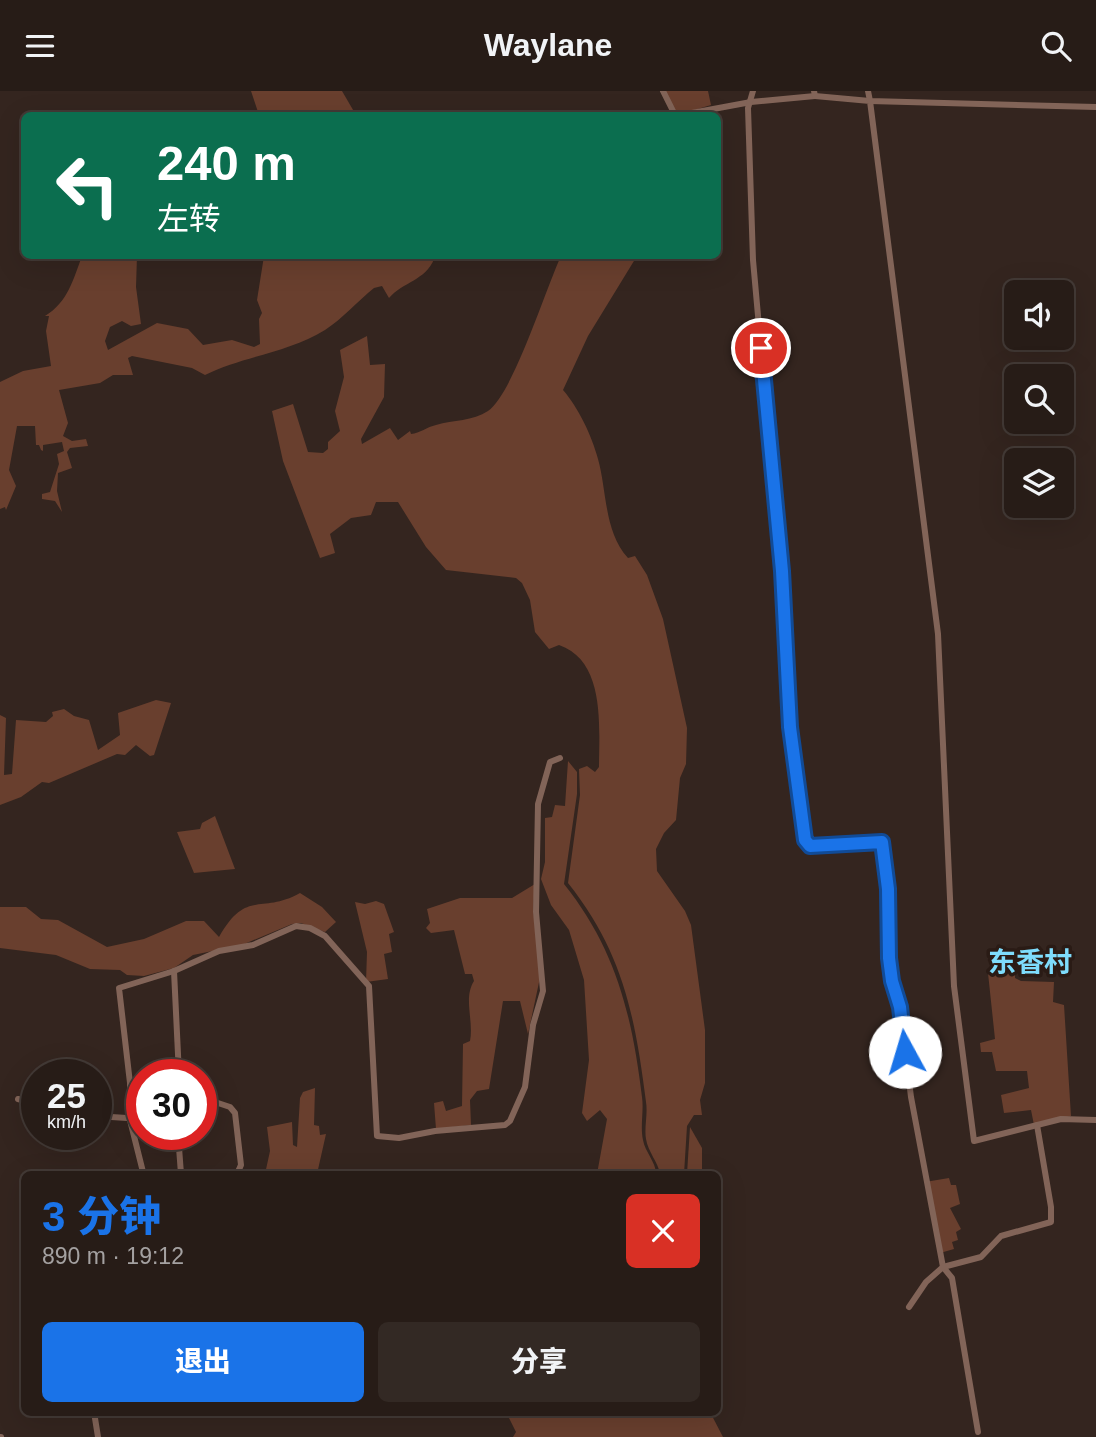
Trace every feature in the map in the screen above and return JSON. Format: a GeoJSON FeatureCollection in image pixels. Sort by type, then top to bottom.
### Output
{"type":"FeatureCollection","features":[{"type":"Feature","properties":{"kind":"street"},"geometry":{"type":"LineString","coordinates":[[663,91],[674,112]]}},
{"type":"Feature","properties":{"kind":"street"},"geometry":{"type":"LineString","coordinates":[[753,91],[748,108],[753,260],[782,571],[790,727],[805,840],[810,846],[882,842],[892,981],[900,1007],[911,1097],[943,1267],[953,1278],[978,1432]]}},
{"type":"Feature","properties":{"kind":"street"},"geometry":{"type":"LineString","coordinates":[[869,91],[938,634],[954,986],[974,1140],[1061,1119],[1096,1120]]}},
{"type":"Feature","properties":{"kind":"street"},"geometry":{"type":"LineString","coordinates":[[697,112],[815,93],[870,101],[1096,107]]}},
{"type":"Feature","properties":{"kind":"street"},"geometry":{"type":"LineString","coordinates":[[127,1059],[117,993],[119,988],[174,971],[205,956],[253,945],[296,926],[310,928],[325,936],[369,986],[377,1136],[400,1138],[435,1131],[505,1125],[510,1121],[525,1087],[533,1025],[543,991],[536,912],[538,804],[550,762],[560,758]]}},
{"type":"Feature","properties":{"kind":"street"},"geometry":{"type":"LineString","coordinates":[[174,971],[177,1059]]}},
{"type":"Feature","properties":{"kind":"street"},"geometry":{"type":"LineString","coordinates":[[217,1103],[230,1107],[235,1114],[241,1165],[238,1171]]}},
{"type":"Feature","properties":{"kind":"street"},"geometry":{"type":"LineString","coordinates":[[909,1307],[926,1282],[943,1267],[981,1257],[1001,1236],[1039,1228],[1051,1222],[1051,1207],[1037,1125]]}},
{"type":"Feature","properties":{"kind":"street"},"geometry":{"type":"LineString","coordinates":[[138,1150],[143,1171]]}},
{"type":"Feature","properties":{"kind":"street"},"geometry":{"type":"LineString","coordinates":[[179,1150],[181,1171]]}},
{"type":"Feature","properties":{"kind":"street"},"geometry":{"type":"LineString","coordinates":[[95,1416],[98,1437]]}},
{"type":"Feature","properties":{"kind":"shaded area"},"geometry":{"type":"Polygon","coordinates":[[[251,91],[342,91],[354,112],[258,112],[251,91]]]}},
{"type":"Feature","properties":{"kind":"shaded area"},"geometry":{"type":"Polygon","coordinates":[[[663,91],[708,91],[711,105],[691,111],[673,111],[663,91]]]}},
{"type":"Feature","properties":{"kind":"shaded area"},"geometry":{"type":"Polygon","coordinates":[[[81,259],[137,259],[136,287],[141,324],[131,326],[122,321],[110,327],[105,341],[108,350],[157,323],[188,329],[203,345],[232,340],[254,347],[260,344],[259,319],[262,313],[257,300],[264,259],[434,259],[426,272],[389,298],[382,286],[374,288],[331,326],[296,344],[205,375],[192,368],[132,356],[128,358],[133,375],[113,375],[100,383],[59,390],[68,423],[63,436],[72,441],[86,439],[88,446],[70,448],[67,452],[72,468],[58,473],[57,491],[62,512],[55,501],[42,499],[42,494],[50,492],[59,464],[57,454],[64,451],[62,442],[43,445],[43,451],[41,450],[39,445],[36,445],[35,426],[17,426],[9,470],[16,486],[6,510],[5,507],[0,509],[0,382],[23,371],[51,366],[46,331],[49,316],[45,316],[64,297],[81,259]]]}},
{"type":"Feature","properties":{"kind":"shaded area"},"geometry":{"type":"Polygon","coordinates":[[[560,259],[635,259],[588,336],[563,390],[579,413],[595,450],[614,536],[628,558],[635,556],[647,575],[663,619],[687,728],[686,764],[680,778],[676,820],[664,833],[656,849],[657,871],[685,911],[691,925],[705,1030],[705,1083],[700,1100],[702,1115],[694,1115],[687,1126],[684,1171],[659,1171],[647,1144],[642,1071],[623,986],[602,934],[568,883],[580,795],[579,769],[587,766],[595,772],[599,767],[597,697],[585,665],[574,653],[559,645],[549,649],[535,632],[530,600],[522,583],[516,578],[446,570],[426,547],[398,502],[376,502],[371,515],[351,518],[330,534],[335,553],[320,558],[283,461],[272,411],[293,404],[308,452],[323,453],[328,449],[328,442],[340,431],[335,411],[344,377],[340,350],[367,336],[370,365],[385,364],[384,397],[361,439],[362,444],[390,428],[398,440],[410,431],[411,434],[442,423],[469,419],[488,411],[508,384],[560,259]]]}},
{"type":"Feature","properties":{"kind":"shaded area"},"geometry":{"type":"Polygon","coordinates":[[[156,700],[171,703],[154,755],[150,756],[136,745],[125,755],[117,754],[49,783],[42,782],[21,797],[0,805],[0,715],[6,718],[4,775],[12,774],[16,720],[46,722],[53,716],[52,712],[64,709],[74,716],[89,720],[98,750],[120,735],[118,713],[156,700]]]}},
{"type":"Feature","properties":{"kind":"shaded area"},"geometry":{"type":"Polygon","coordinates":[[[568,761],[577,772],[577,794],[564,884],[597,933],[619,984],[638,1067],[643,1140],[655,1171],[598,1171],[607,1119],[600,1110],[587,1121],[582,1113],[589,1060],[584,980],[569,930],[551,905],[541,879],[545,862],[545,818],[552,817],[555,805],[565,806],[568,761]]]}},
{"type":"Feature","properties":{"kind":"shaded area"},"geometry":{"type":"Polygon","coordinates":[[[215,816],[235,869],[194,873],[177,832],[200,829],[202,823],[215,816]]]}},
{"type":"Feature","properties":{"kind":"shaded area"},"geometry":{"type":"Polygon","coordinates":[[[535,884],[533,909],[541,973],[528,1034],[520,1001],[503,1001],[489,1089],[477,1091],[470,1100],[471,1125],[436,1129],[434,1103],[443,1101],[446,1111],[462,1106],[463,1044],[470,1041],[469,995],[474,981],[472,974],[465,974],[454,930],[431,933],[426,928],[430,923],[427,909],[460,898],[512,898],[535,884]]]}},
{"type":"Feature","properties":{"kind":"shaded area"},"geometry":{"type":"Polygon","coordinates":[[[300,893],[322,907],[336,922],[325,932],[301,923],[292,924],[242,945],[193,955],[174,968],[144,976],[127,975],[120,970],[90,969],[56,955],[0,948],[0,907],[26,907],[41,919],[58,920],[107,947],[144,939],[186,921],[204,921],[219,937],[229,922],[247,907],[275,902],[300,893]]]}},
{"type":"Feature","properties":{"kind":"shaded area"},"geometry":{"type":"Polygon","coordinates":[[[376,901],[384,904],[394,932],[389,934],[392,952],[384,954],[388,979],[366,982],[367,952],[355,902],[365,904],[376,901]]]}},
{"type":"Feature","properties":{"kind":"shaded area"},"geometry":{"type":"Polygon","coordinates":[[[1009,965],[1015,966],[1015,978],[1021,981],[1054,982],[1053,1002],[1064,1005],[1071,1116],[1034,1125],[1031,1110],[1004,1113],[1001,1095],[1029,1088],[1027,1071],[996,1071],[992,1052],[981,1052],[980,1043],[995,1039],[988,973],[1009,965]]]}},
{"type":"Feature","properties":{"kind":"shaded area"},"geometry":{"type":"Polygon","coordinates":[[[315,1088],[314,1125],[319,1126],[320,1135],[326,1134],[318,1171],[266,1171],[270,1151],[267,1127],[292,1122],[293,1145],[297,1147],[300,1098],[303,1092],[315,1088]]]}},
{"type":"Feature","properties":{"kind":"shaded area"},"geometry":{"type":"Polygon","coordinates":[[[690,1127],[702,1148],[702,1171],[687,1171],[690,1127]]]}},
{"type":"Feature","properties":{"kind":"shaded area"},"geometry":{"type":"Polygon","coordinates":[[[949,1178],[951,1185],[956,1185],[960,1204],[950,1208],[961,1229],[956,1232],[958,1240],[952,1242],[954,1249],[940,1253],[925,1182],[949,1178]]]}},
{"type":"Feature","properties":{"kind":"shaded area"},"geometry":{"type":"Polygon","coordinates":[[[508,1416],[712,1416],[723,1437],[513,1437],[516,1432],[508,1416]]]}},
{"type":"Feature","properties":{"kind":"district","name":"东香村"},"geometry":{"type":"Point","coordinates":[1030,962]}},
{"type":"Feature","properties":{"kind":"route"},"geometry":{"type":"LineString","coordinates":[[761,348],[782,571],[783,633],[790,727],[805,840],[810,846],[882,842],[888,889],[889,958],[892,981],[900,1007],[905,1052]]}}]}
